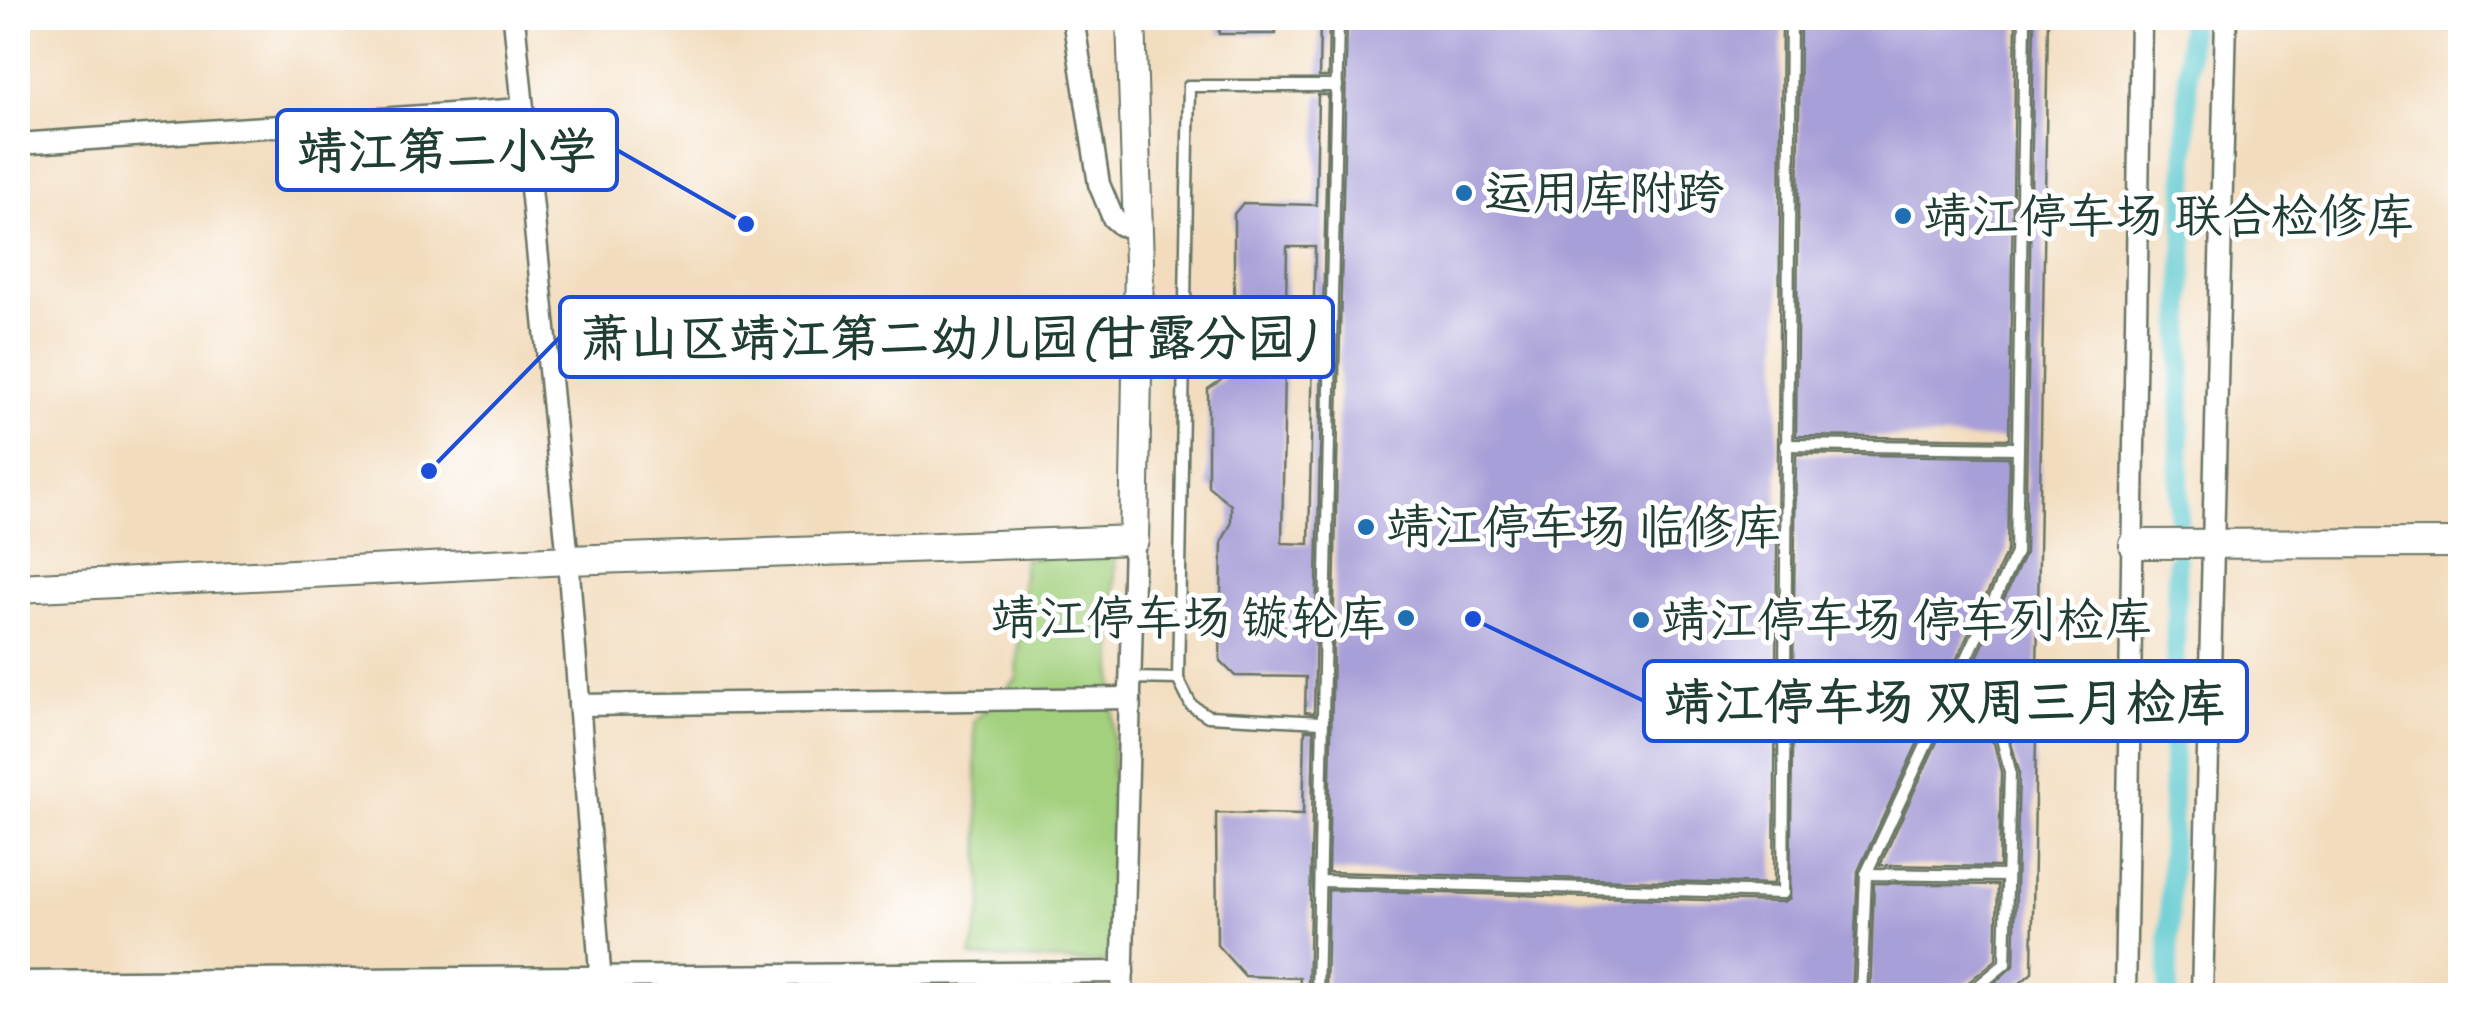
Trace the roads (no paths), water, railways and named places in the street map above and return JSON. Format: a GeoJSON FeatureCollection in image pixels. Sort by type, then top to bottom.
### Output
{"type":"FeatureCollection","features":[{"type":"Feature","properties":{"kind":"main road"},"geometry":{"type":"LineString","coordinates":[[18,588],[568,560],[1134,540],[1138,229],[1131,18]]}},
{"type":"Feature","properties":{"kind":"main road"},"geometry":{"type":"LineString","coordinates":[[2133,544],[2460,543]]}},
{"type":"Feature","properties":{"kind":"street"},"geometry":{"type":"LineString","coordinates":[[514,18],[568,560],[601,986]]}},
{"type":"Feature","properties":{"kind":"street"},"geometry":{"type":"LineString","coordinates":[[1072,18],[1100,184],[1113,218],[1121,225],[1138,229]]}},
{"type":"Feature","properties":{"kind":"street"},"geometry":{"type":"LineString","coordinates":[[2125,996],[2141,18]]}},
{"type":"Feature","properties":{"kind":"street"},"geometry":{"type":"LineString","coordinates":[[2202,996],[2226,18]]}},
{"type":"Feature","properties":{"kind":"street"},"geometry":{"type":"LineString","coordinates":[[18,144],[523,109]]}},
{"type":"Feature","properties":{"kind":"street"},"geometry":{"type":"LineString","coordinates":[[1122,996],[1134,540]]}},
{"type":"Feature","properties":{"kind":"street"},"geometry":{"type":"LineString","coordinates":[[579,706],[1130,688]]}},
{"type":"Feature","properties":{"kind":"street"},"geometry":{"type":"LineString","coordinates":[[18,982],[601,986],[1123,972]]}},
{"type":"Feature","properties":{"kind":"lane"},"geometry":{"type":"LineString","coordinates":[[1317,996],[1338,18]]}},
{"type":"Feature","properties":{"kind":"lane"},"geometry":{"type":"LineString","coordinates":[[1320,880],[1783,893],[1792,18]]}},
{"type":"Feature","properties":{"kind":"lane"},"geometry":{"type":"LineString","coordinates":[[1861,996],[1866,874],[2016,554],[2026,18]]}},
{"type":"Feature","properties":{"kind":"lane"},"geometry":{"type":"LineString","coordinates":[[1322,722],[1208,716],[1191,705],[1178,680],[1189,86],[1336,86]]}},
{"type":"Feature","properties":{"kind":"lane"},"geometry":{"type":"LineString","coordinates":[[1785,445],[2018,448]]}},
{"type":"Feature","properties":{"kind":"lane"},"geometry":{"type":"LineString","coordinates":[[1130,688],[1178,680]]}},
{"type":"Feature","properties":{"kind":"lane"},"geometry":{"type":"LineString","coordinates":[[1946,702],[2002,738],[2010,771],[2005,964],[1966,996]]}},
{"type":"Feature","properties":{"kind":"lane"},"geometry":{"type":"LineString","coordinates":[[1866,874],[2007,876]]}},
{"type":"Feature","properties":{"kind":"waterway"},"geometry":{"type":"LineString","coordinates":[[2178,528],[2189,18]]}},
{"type":"Feature","properties":{"kind":"waterway"},"geometry":{"type":"LineString","coordinates":[[2168,996],[2177,561]]}},
{"type":"Feature","properties":{"kind":"place","name":"运用库附跨"},"geometry":{"type":"Point","coordinates":[1464,193]}},
{"type":"Feature","properties":{"kind":"place","name":"靖江停车场 联合检修库"},"geometry":{"type":"Point","coordinates":[1903,216]}},
{"type":"Feature","properties":{"kind":"place","name":"靖江第二小学"},"geometry":{"type":"Point","coordinates":[746,224]}},
{"type":"Feature","properties":{"kind":"place","name":"萧山区靖江第二幼儿园(甘露分园)"},"geometry":{"type":"Point","coordinates":[429,471]}},
{"type":"Feature","properties":{"kind":"place","name":"靖江停车场 临修库"},"geometry":{"type":"Point","coordinates":[1366,527]}},
{"type":"Feature","properties":{"kind":"place","name":"靖江停车场 镟轮库"},"geometry":{"type":"Point","coordinates":[1406,618]}},
{"type":"Feature","properties":{"kind":"place","name":"靖江停车场 双周三月检库"},"geometry":{"type":"Point","coordinates":[1473,619]}},
{"type":"Feature","properties":{"kind":"place","name":"靖江停车场 停车列检库"},"geometry":{"type":"Point","coordinates":[1641,620]}}]}
